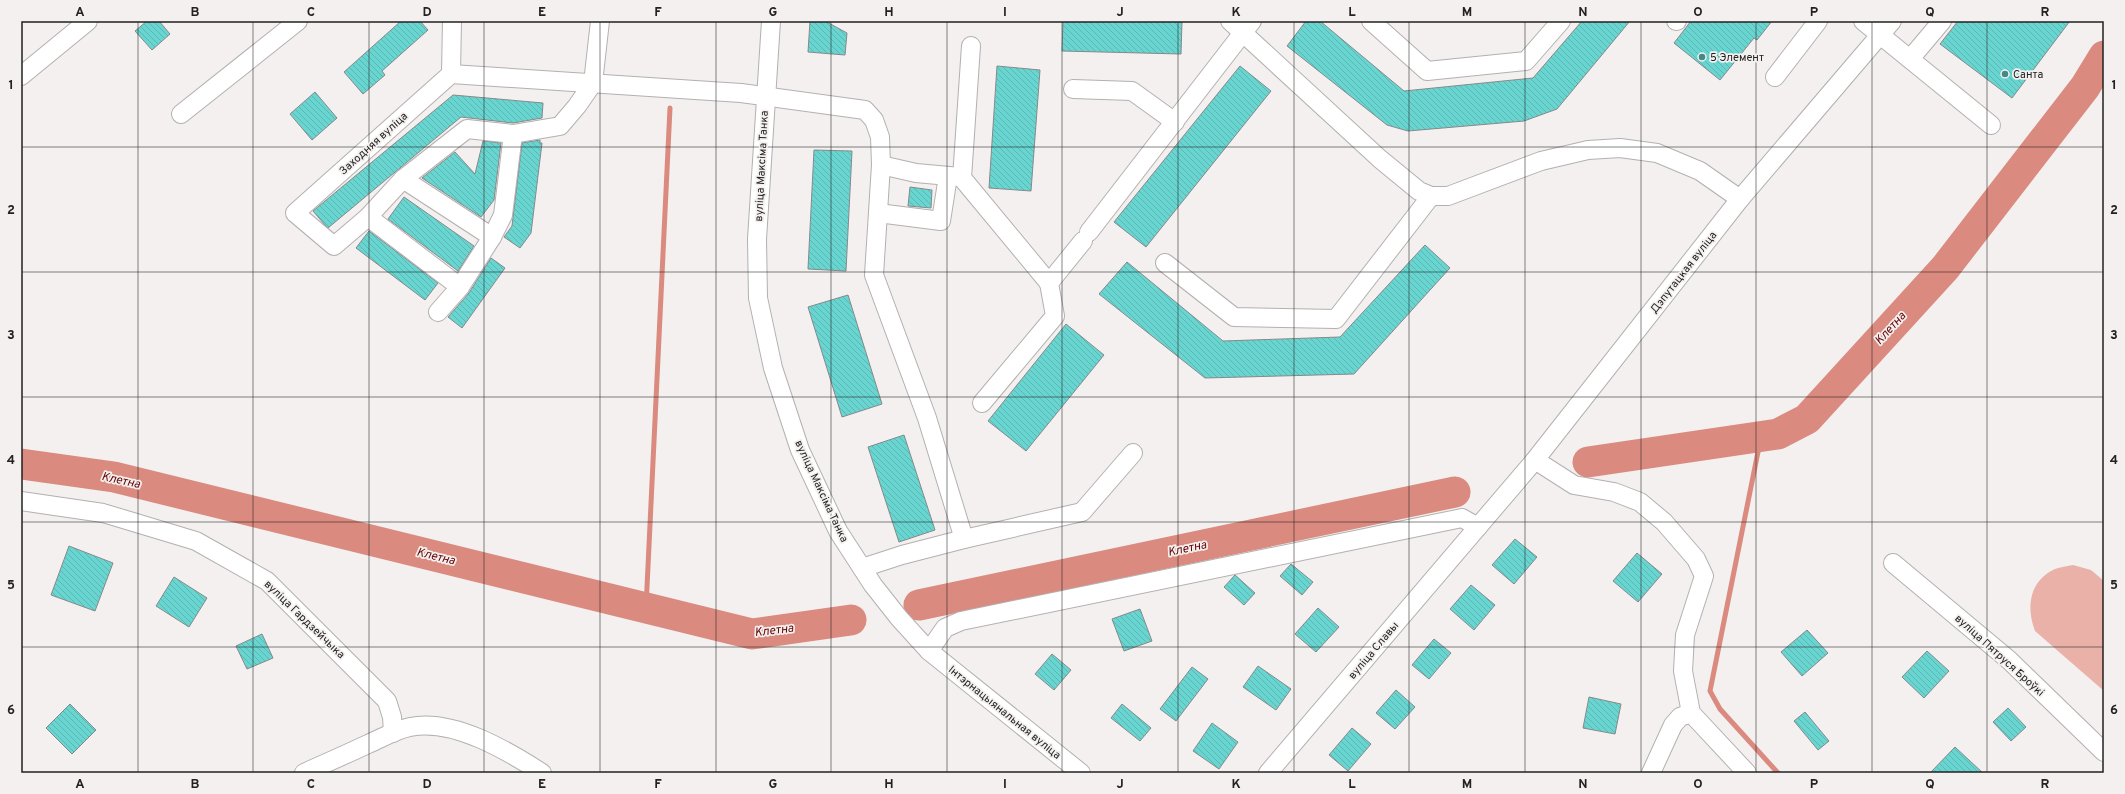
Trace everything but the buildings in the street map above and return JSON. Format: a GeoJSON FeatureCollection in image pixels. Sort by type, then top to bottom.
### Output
{"type":"FeatureCollection","features":[{"type":"Feature","properties":{"kind":"street"},"geometry":{"type":"LineString","coordinates":[[21,76],[88,21]]}},
{"type":"Feature","properties":{"kind":"street"},"geometry":{"type":"LineString","coordinates":[[181,114],[298,21]]}},
{"type":"Feature","properties":{"kind":"street"},"geometry":{"type":"LineString","coordinates":[[452,21],[451,74],[741,93],[865,110],[874,120],[880,137],[881,165],[874,275],[927,418],[964,539]]}},
{"type":"Feature","properties":{"kind":"street"},"geometry":{"type":"LineString","coordinates":[[460,287],[368,217],[403,179],[467,129],[513,134],[560,126],[577,106],[593,83],[600,21]]}},
{"type":"Feature","properties":{"kind":"street","name":"вуліца Максіма Танка"},"geometry":{"type":"LineString","coordinates":[[771,21],[757,238],[758,298],[773,368],[800,450],[838,531],[862,568],[895,613],[929,651]]}},
{"type":"Feature","properties":{"kind":"street"},"geometry":{"type":"LineString","coordinates":[[1230,21],[1247,28],[1380,159],[1419,191],[1431,196],[1448,196],[1541,160],[1588,150],[1620,148],[1657,153],[1700,171],[1740,199]]}},
{"type":"Feature","properties":{"kind":"street"},"geometry":{"type":"LineString","coordinates":[[1371,21],[1427,71],[1526,60],[1561,21]]}},
{"type":"Feature","properties":{"kind":"street"},"geometry":{"type":"LineString","coordinates":[[1775,77],[1818,21]]}},
{"type":"Feature","properties":{"kind":"street"},"geometry":{"type":"LineString","coordinates":[[1863,21],[1991,125]]}},
{"type":"Feature","properties":{"kind":"street","name":"Дэпутацкая вуліца"},"geometry":{"type":"LineString","coordinates":[[1478,527],[1534,460],[1740,199],[1892,21]]}},
{"type":"Feature","properties":{"kind":"street"},"geometry":{"type":"LineString","coordinates":[[1910,59],[1942,21]]}},
{"type":"Feature","properties":{"kind":"street"},"geometry":{"type":"LineString","coordinates":[[1049,283],[1247,28]]}},
{"type":"Feature","properties":{"kind":"street"},"geometry":{"type":"LineString","coordinates":[[878,213],[941,221],[955,177],[971,46]]}},
{"type":"Feature","properties":{"kind":"street","name":"Заходняя вуліца"},"geometry":{"type":"LineString","coordinates":[[368,217],[334,246],[295,213],[451,74]]}},
{"type":"Feature","properties":{"kind":"street"},"geometry":{"type":"LineString","coordinates":[[1073,89],[1132,91],[1175,122]]}},
{"type":"Feature","properties":{"kind":"street"},"geometry":{"type":"LineString","coordinates":[[438,312],[460,287],[492,237],[503,214],[513,134]]}},
{"type":"Feature","properties":{"kind":"street"},"geometry":{"type":"LineString","coordinates":[[881,165],[955,177],[1049,283],[1055,316],[982,403]]}},
{"type":"Feature","properties":{"kind":"street"},"geometry":{"type":"LineString","coordinates":[[403,179],[492,237]]}},
{"type":"Feature","properties":{"kind":"street"},"geometry":{"type":"LineString","coordinates":[[1164,264],[1234,317],[1336,320],[1431,196]]}},
{"type":"Feature","properties":{"kind":"street"},"geometry":{"type":"LineString","coordinates":[[862,568],[902,555],[964,539],[1082,512],[1133,453]]}},
{"type":"Feature","properties":{"kind":"street"},"geometry":{"type":"LineString","coordinates":[[1534,460],[1574,485],[1614,492],[1640,502],[1664,522],[1696,559],[1704,576],[1685,635],[1683,671],[1691,713],[1747,773]]}},
{"type":"Feature","properties":{"kind":"street","name":"вуліца Гардзейчыка"},"geometry":{"type":"LineString","coordinates":[[21,501],[103,512],[196,541],[267,581],[387,701],[392,717],[393,733]]}},
{"type":"Feature","properties":{"kind":"street"},"geometry":{"type":"LineString","coordinates":[[929,651],[945,628],[961,621],[1462,518],[1478,527]]}},
{"type":"Feature","properties":{"kind":"street","name":"вуліца Славы"},"geometry":{"type":"LineString","coordinates":[[1268,773],[1478,527]]}},
{"type":"Feature","properties":{"kind":"street","name":"вуліца Пятруся Броўкі"},"geometry":{"type":"LineString","coordinates":[[1893,562],[2010,660],[2104,752]]}},
{"type":"Feature","properties":{"kind":"street","name":"Інтэрнацыянальная вуліца"},"geometry":{"type":"LineString","coordinates":[[929,651],[1081,773]]}},
{"type":"Feature","properties":{"kind":"street"},"geometry":{"type":"LineString","coordinates":[[1651,773],[1672,724],[1680,717],[1691,713]]}},
{"type":"Feature","properties":{"kind":"street"},"geometry":{"type":"LineString","coordinates":[[304,773],[393,733],[411,727],[436,726],[468,734],[515,756],[542,773]]}},
{"type":"Feature","properties":{"kind":"shaded area"},"geometry":{"type":"Polygon","coordinates":[[[2073,565],[2091,570],[2104,581],[2104,691],[2035,631],[2032,622],[2032,596],[2040,580],[2046,574],[2055,569],[2073,565]]]}},
{"type":"Feature","properties":{"kind":"waterway","name":"Клетна"},"geometry":{"type":"LineString","coordinates":[[1588,462],[1778,434],[1807,419],[1945,268],[2085,87],[2104,56]]}},
{"type":"Feature","properties":{"kind":"waterway"},"geometry":{"type":"LineString","coordinates":[[646,608],[670,108]]}},
{"type":"Feature","properties":{"kind":"waterway"},"geometry":{"type":"LineString","coordinates":[[1761,437],[1710,691],[1720,709],[1778,773]]}},
{"type":"Feature","properties":{"kind":"waterway","name":"Клетна"},"geometry":{"type":"LineString","coordinates":[[21,464],[114,477],[752,634],[851,620]]}},
{"type":"Feature","properties":{"kind":"waterway","name":"Клетна"},"geometry":{"type":"LineString","coordinates":[[919,605],[1455,492]]}},
{"type":"Feature","properties":{"kind":"place","name":"5 Элемент"},"geometry":{"type":"Point","coordinates":[1702,57]}},
{"type":"Feature","properties":{"kind":"place","name":"Санта"},"geometry":{"type":"Point","coordinates":[2005,74]}}]}
